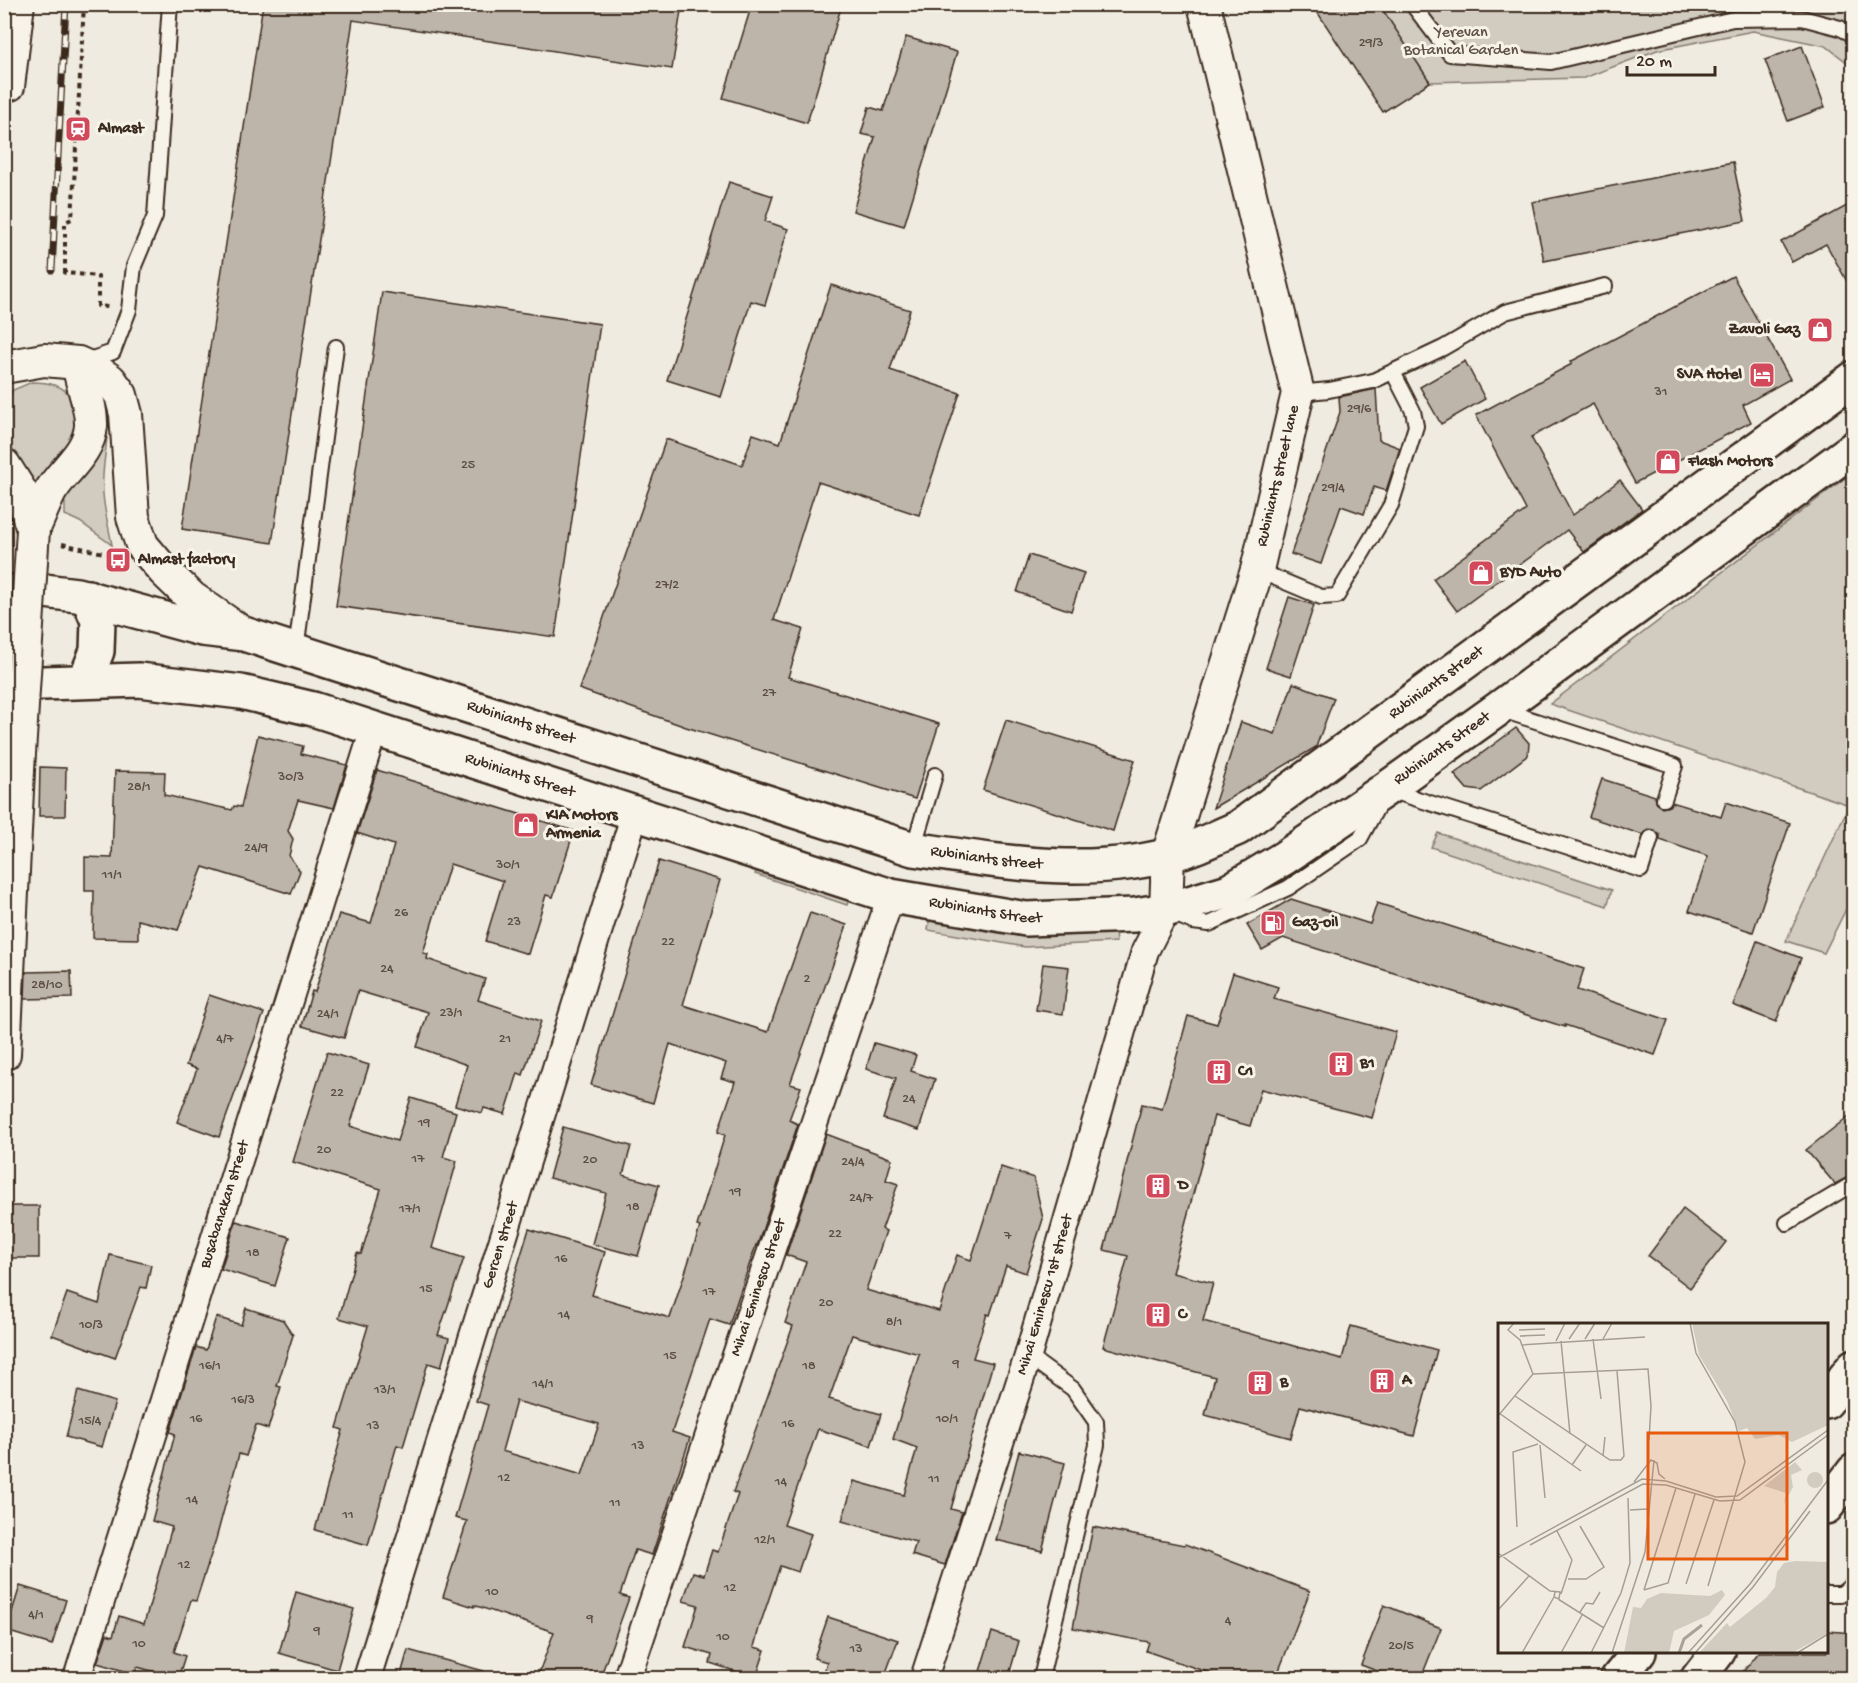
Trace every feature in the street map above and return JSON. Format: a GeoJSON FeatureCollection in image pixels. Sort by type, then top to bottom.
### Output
{"type":"FeatureCollection","features":[{"type":"Feature","properties":{"kind":"main road","name":"Rubiniants street"},"geometry":{"type":"LineString","coordinates":[[4,593],[36,590],[88,597],[202,629],[244,634],[913,849],[1023,865],[1088,867],[1126,863],[1196,847],[1238,828],[1854,378]]}},
{"type":"Feature","properties":{"kind":"main road","name":"Rubiniants Street"},"geometry":{"type":"LineString","coordinates":[[4,680],[12,684],[139,680],[241,692],[313,709],[891,896],[1026,919],[1135,915],[1166,910],[1229,891],[1284,858],[1498,709],[1854,448]]}},
{"type":"Feature","properties":{"kind":"main road"},"geometry":{"type":"LineString","coordinates":[[85,681],[97,651],[98,621],[88,597]]}},
{"type":"Feature","properties":{"kind":"main road"},"geometry":{"type":"LineString","coordinates":[[1828,1401],[1854,1366]]}},
{"type":"Feature","properties":{"kind":"main road"},"geometry":{"type":"LineString","coordinates":[[1828,1506],[1854,1471]]}},
{"type":"Feature","properties":{"kind":"main road"},"geometry":{"type":"LineString","coordinates":[[1618,1678],[1638,1653]]}},
{"type":"Feature","properties":{"kind":"main road"},"geometry":{"type":"LineString","coordinates":[[1698,1678],[1717,1653]]}},
{"type":"Feature","properties":{"kind":"street"},"geometry":{"type":"LineString","coordinates":[[11,87],[21,4]]}},
{"type":"Feature","properties":{"kind":"street","name":"Rubiniants street lane"},"geometry":{"type":"LineString","coordinates":[[1166,910],[1168,855],[1257,570],[1298,393],[1204,4]]}},
{"type":"Feature","properties":{"kind":"street"},"geometry":{"type":"LineString","coordinates":[[4,367],[44,360],[78,363],[97,371],[110,380],[121,395],[126,414],[134,518],[142,545],[164,571],[192,598],[244,634]]}},
{"type":"Feature","properties":{"kind":"street"},"geometry":{"type":"LineString","coordinates":[[4,1054],[18,770],[50,493],[63,473],[80,455],[91,428],[89,405],[78,363]]}},
{"type":"Feature","properties":{"kind":"street"},"geometry":{"type":"LineString","coordinates":[[4,465],[45,537]]}},
{"type":"Feature","properties":{"kind":"street","name":"Busabanakan street"},"geometry":{"type":"LineString","coordinates":[[77,1678],[374,729]]}},
{"type":"Feature","properties":{"kind":"street","name":"Gercen street"},"geometry":{"type":"LineString","coordinates":[[367,1678],[635,813]]}},
{"type":"Feature","properties":{"kind":"street","name":"Mihai Eminescu street"},"geometry":{"type":"LineString","coordinates":[[627,1678],[891,896]]}},
{"type":"Feature","properties":{"kind":"street","name":"Mihai Eminescu 1st street"},"geometry":{"type":"LineString","coordinates":[[924,1678],[1028,1356],[1145,951],[1166,910]]}},
{"type":"Feature","properties":{"kind":"lane"},"geometry":{"type":"LineString","coordinates":[[78,363],[114,352],[129,310],[134,266],[154,216],[170,4]]}},
{"type":"Feature","properties":{"kind":"lane"},"geometry":{"type":"LineString","coordinates":[[1412,4],[1450,54],[1551,62],[1733,19],[1802,18],[1840,28],[1854,36]]}},
{"type":"Feature","properties":{"kind":"lane"},"geometry":{"type":"LineString","coordinates":[[1298,393],[1329,390],[1373,381],[1443,348],[1505,312],[1605,286]]}},
{"type":"Feature","properties":{"kind":"lane"},"geometry":{"type":"LineString","coordinates":[[296,652],[336,347]]}},
{"type":"Feature","properties":{"kind":"lane"},"geometry":{"type":"LineString","coordinates":[[1257,570],[1321,597],[1337,596],[1391,505],[1416,426],[1413,411],[1394,372]]}},
{"type":"Feature","properties":{"kind":"lane"},"geometry":{"type":"LineString","coordinates":[[1498,709],[1675,766],[1664,799]]}},
{"type":"Feature","properties":{"kind":"lane"},"geometry":{"type":"LineString","coordinates":[[913,849],[935,775]]}},
{"type":"Feature","properties":{"kind":"lane"},"geometry":{"type":"LineString","coordinates":[[1166,910],[1193,921],[1209,924],[1278,892],[1324,865],[1360,838],[1386,789],[1641,870],[1651,838]]}},
{"type":"Feature","properties":{"kind":"lane"},"geometry":{"type":"LineString","coordinates":[[1278,892],[1284,858]]}},
{"type":"Feature","properties":{"kind":"lane"},"geometry":{"type":"LineString","coordinates":[[1787,1223],[1854,1183]]}},
{"type":"Feature","properties":{"kind":"lane"},"geometry":{"type":"LineString","coordinates":[[1028,1356],[1073,1389],[1096,1422],[1097,1445],[1041,1678]]}},
{"type":"Feature","properties":{"kind":"lane"},"geometry":{"type":"LineString","coordinates":[[1828,1594],[1841,1594],[1854,1583]]}},
{"type":"Feature","properties":{"kind":"path"},"geometry":{"type":"LineString","coordinates":[[84,4],[72,219],[65,222],[64,273],[98,276],[98,291]]}},
{"type":"Feature","properties":{"kind":"path"},"geometry":{"type":"LineString","coordinates":[[45,537],[121,557]]}},
{"type":"Feature","properties":{"kind":"green space","name":"Yerevan Botanical Garden"},"geometry":{"type":"Polygon","coordinates":[[[1379,5],[1853,5],[1853,67],[1826,46],[1753,31],[1657,50],[1584,78],[1430,82],[1379,5]]]}},
{"type":"Feature","properties":{"kind":"green space"},"geometry":{"type":"Polygon","coordinates":[[[32,382],[55,385],[69,394],[73,401],[79,432],[36,492],[5,446],[5,401],[13,390],[32,382]]]}},
{"type":"Feature","properties":{"kind":"green space"},"geometry":{"type":"Polygon","coordinates":[[[106,411],[107,436],[103,494],[112,545],[80,522],[65,515],[65,503],[60,503],[106,411]]]}},
{"type":"Feature","properties":{"kind":"green space"},"geometry":{"type":"Polygon","coordinates":[[[1853,472],[1853,895],[1824,953],[1786,941],[1849,805],[1550,704],[1853,472]]]}},
{"type":"Feature","properties":{"kind":"green space"},"geometry":{"type":"Polygon","coordinates":[[[1438,833],[1612,890],[1607,906],[1431,847],[1438,833]]]}},
{"type":"Feature","properties":{"kind":"green space"},"geometry":{"type":"Polygon","coordinates":[[[760,862],[851,892],[847,905],[755,874],[760,862]]]}},
{"type":"Feature","properties":{"kind":"green space"},"geometry":{"type":"Polygon","coordinates":[[[930,914],[1114,924],[1116,942],[1025,947],[928,930],[930,914]]]}},
{"type":"Feature","properties":{"kind":"building"},"geometry":{"type":"Polygon","coordinates":[[[263,4],[682,4],[672,69],[353,20],[272,543],[182,529],[263,4]]]}},
{"type":"Feature","properties":{"kind":"building"},"geometry":{"type":"Polygon","coordinates":[[[752,4],[842,4],[807,123],[723,98],[752,4]]]}},
{"type":"Feature","properties":{"kind":"building"},"geometry":{"type":"Polygon","coordinates":[[[1312,4],[1379,4],[1430,82],[1383,112],[1312,4]]]}},
{"type":"Feature","properties":{"kind":"building"},"geometry":{"type":"Polygon","coordinates":[[[906,37],[957,52],[904,226],[853,211],[875,137],[861,134],[869,107],[883,111],[906,37]]]}},
{"type":"Feature","properties":{"kind":"building"},"geometry":{"type":"Polygon","coordinates":[[[1802,46],[1825,107],[1788,121],[1765,60],[1802,46]]]}},
{"type":"Feature","properties":{"kind":"building"},"geometry":{"type":"Polygon","coordinates":[[[1733,162],[1745,221],[1544,261],[1532,202],[1733,162]]]}},
{"type":"Feature","properties":{"kind":"building"},"geometry":{"type":"Polygon","coordinates":[[[729,182],[773,196],[765,221],[788,229],[765,305],[751,301],[721,397],[667,380],[729,182]]]}},
{"type":"Feature","properties":{"kind":"building"},"geometry":{"type":"Polygon","coordinates":[[[1854,202],[1854,294],[1826,244],[1792,262],[1781,242],[1854,202]]]}},
{"type":"Feature","properties":{"kind":"building"},"geometry":{"type":"Polygon","coordinates":[[[1733,276],[1790,379],[1743,405],[1751,422],[1635,483],[1593,404],[1531,437],[1573,515],[1620,480],[1642,509],[1584,552],[1567,530],[1457,611],[1433,579],[1526,510],[1476,415],[1572,364],[1570,362],[1733,276]]]}},
{"type":"Feature","properties":{"kind":"building"},"geometry":{"type":"Polygon","coordinates":[[[831,285],[910,310],[890,370],[960,393],[919,515],[818,482],[774,620],[803,629],[788,677],[939,724],[915,799],[686,727],[579,689],[666,439],[742,465],[753,434],[780,443],[831,285]]]}},
{"type":"Feature","properties":{"kind":"building"},"geometry":{"type":"Polygon","coordinates":[[[382,292],[600,324],[555,637],[336,606],[382,292]]]}},
{"type":"Feature","properties":{"kind":"building"},"geometry":{"type":"Polygon","coordinates":[[[1465,361],[1485,399],[1441,424],[1420,387],[1465,361]]]}},
{"type":"Feature","properties":{"kind":"building"},"geometry":{"type":"Polygon","coordinates":[[[1376,389],[1379,440],[1400,448],[1386,491],[1374,487],[1364,514],[1341,506],[1321,564],[1291,554],[1340,412],[1339,397],[1376,389]]]}},
{"type":"Feature","properties":{"kind":"building"},"geometry":{"type":"Polygon","coordinates":[[[1029,555],[1084,573],[1071,611],[1017,592],[1029,555]]]}},
{"type":"Feature","properties":{"kind":"building"},"geometry":{"type":"Polygon","coordinates":[[[1289,597],[1314,605],[1291,676],[1266,668],[1289,597]]]}},
{"type":"Feature","properties":{"kind":"building"},"geometry":{"type":"Polygon","coordinates":[[[1293,683],[1334,698],[1316,747],[1213,808],[1241,722],[1275,734],[1293,683]]]}},
{"type":"Feature","properties":{"kind":"building"},"geometry":{"type":"Polygon","coordinates":[[[1006,720],[1135,760],[1113,831],[983,790],[1006,720]]]}},
{"type":"Feature","properties":{"kind":"building"},"geometry":{"type":"Polygon","coordinates":[[[1516,728],[1529,743],[1528,755],[1481,791],[1467,789],[1454,774],[1516,728]]]}},
{"type":"Feature","properties":{"kind":"building"},"geometry":{"type":"Polygon","coordinates":[[[258,735],[303,746],[301,754],[347,765],[334,808],[298,800],[288,831],[293,839],[289,856],[300,871],[291,894],[203,867],[178,930],[138,920],[138,939],[93,938],[94,891],[85,891],[85,857],[112,858],[115,771],[165,772],[164,795],[232,810],[234,806],[241,807],[258,735]]]}},
{"type":"Feature","properties":{"kind":"building"},"geometry":{"type":"Polygon","coordinates":[[[40,767],[66,768],[65,816],[39,816],[40,767]]]}},
{"type":"Feature","properties":{"kind":"building"},"geometry":{"type":"Polygon","coordinates":[[[377,770],[574,831],[553,897],[546,895],[528,954],[485,941],[503,881],[450,864],[423,953],[428,954],[427,959],[485,979],[478,1000],[541,1021],[523,1075],[518,1073],[505,1114],[484,1108],[482,1113],[455,1105],[467,1065],[417,1047],[428,1012],[358,991],[344,1038],[302,1026],[339,914],[371,923],[394,845],[357,833],[377,770]]]}},
{"type":"Feature","properties":{"kind":"building"},"geometry":{"type":"Polygon","coordinates":[[[1602,779],[1655,796],[1657,804],[1662,808],[1669,806],[1672,802],[1721,817],[1726,802],[1790,823],[1753,932],[1689,911],[1708,856],[1660,840],[1660,835],[1654,830],[1648,829],[1643,835],[1589,817],[1602,779]]]}},
{"type":"Feature","properties":{"kind":"building"},"geometry":{"type":"Polygon","coordinates":[[[659,861],[720,880],[683,1005],[768,1032],[810,913],[847,925],[790,1084],[801,1087],[789,1120],[798,1124],[757,1246],[729,1325],[710,1319],[672,1432],[690,1438],[652,1555],[635,1550],[620,1595],[629,1598],[600,1678],[537,1678],[554,1632],[443,1597],[467,1521],[455,1518],[488,1405],[476,1401],[529,1229],[605,1252],[592,1295],[670,1318],[700,1227],[697,1226],[725,1135],[718,1132],[735,1082],[721,1078],[726,1063],[670,1044],[653,1103],[591,1085],[659,861]],[[516,1401],[502,1451],[582,1475],[599,1424],[516,1401]]]}},
{"type":"Feature","properties":{"kind":"building"},"geometry":{"type":"Polygon","coordinates":[[[1291,899],[1370,924],[1377,903],[1584,969],[1577,990],[1668,1020],[1655,1055],[1283,938],[1262,950],[1247,925],[1291,899]]]}},
{"type":"Feature","properties":{"kind":"building"},"geometry":{"type":"Polygon","coordinates":[[[1757,941],[1801,958],[1776,1022],[1733,1005],[1757,941]]]}},
{"type":"Feature","properties":{"kind":"building"},"geometry":{"type":"Polygon","coordinates":[[[1043,964],[1069,967],[1063,1014],[1036,1010],[1043,964]]]}},
{"type":"Feature","properties":{"kind":"building"},"geometry":{"type":"Polygon","coordinates":[[[71,971],[72,998],[25,999],[26,972],[71,971]]]}},
{"type":"Feature","properties":{"kind":"building"},"geometry":{"type":"Polygon","coordinates":[[[1233,973],[1278,987],[1274,999],[1396,1032],[1372,1118],[1261,1089],[1250,1126],[1214,1116],[1172,1273],[1213,1283],[1203,1321],[1342,1359],[1351,1326],[1437,1350],[1414,1436],[1300,1406],[1291,1438],[1205,1415],[1215,1377],[1103,1347],[1128,1256],[1104,1250],[1142,1104],[1162,1109],[1188,1016],[1217,1024],[1233,973]]]}},
{"type":"Feature","properties":{"kind":"building"},"geometry":{"type":"Polygon","coordinates":[[[209,995],[264,1013],[219,1137],[177,1122],[197,1069],[186,1065],[209,995]]]}},
{"type":"Feature","properties":{"kind":"building"},"geometry":{"type":"Polygon","coordinates":[[[874,1043],[916,1055],[911,1071],[935,1079],[919,1130],[883,1119],[896,1078],[866,1069],[874,1043]]]}},
{"type":"Feature","properties":{"kind":"building"},"geometry":{"type":"Polygon","coordinates":[[[327,1052],[369,1065],[350,1126],[397,1141],[411,1098],[456,1112],[443,1157],[457,1161],[432,1248],[464,1258],[438,1335],[449,1338],[441,1367],[428,1363],[403,1447],[397,1445],[368,1545],[315,1530],[343,1430],[337,1428],[368,1326],[339,1318],[357,1253],[361,1254],[381,1189],[293,1162],[327,1052]]]}},
{"type":"Feature","properties":{"kind":"building"},"geometry":{"type":"Polygon","coordinates":[[[1854,1112],[1854,1174],[1835,1184],[1806,1150],[1854,1112]]]}},
{"type":"Feature","properties":{"kind":"building"},"geometry":{"type":"Polygon","coordinates":[[[563,1127],[631,1146],[623,1175],[659,1185],[638,1256],[592,1244],[606,1193],[549,1178],[563,1127]]]}},
{"type":"Feature","properties":{"kind":"building"},"geometry":{"type":"Polygon","coordinates":[[[826,1134],[892,1159],[886,1180],[898,1184],[882,1229],[886,1231],[866,1290],[939,1311],[957,1255],[971,1260],[1001,1167],[1034,1178],[1043,1219],[1026,1273],[1006,1266],[973,1358],[993,1363],[951,1509],[962,1512],[945,1565],[912,1555],[916,1542],[842,1521],[854,1481],[904,1495],[917,1448],[893,1439],[919,1354],[852,1335],[829,1399],[881,1414],[871,1446],[818,1429],[784,1525],[811,1534],[798,1572],[780,1566],[754,1647],[765,1650],[756,1678],[710,1663],[712,1655],[685,1647],[698,1605],[683,1601],[693,1572],[704,1575],[712,1550],[718,1552],[738,1494],[733,1492],[793,1326],[785,1323],[806,1262],[786,1255],[826,1134]]]}},
{"type":"Feature","properties":{"kind":"building"},"geometry":{"type":"Polygon","coordinates":[[[7,1206],[39,1206],[39,1258],[7,1258],[7,1206]]]}},
{"type":"Feature","properties":{"kind":"building"},"geometry":{"type":"Polygon","coordinates":[[[1683,1209],[1726,1242],[1690,1288],[1648,1256],[1683,1209]]]}},
{"type":"Feature","properties":{"kind":"building"},"geometry":{"type":"Polygon","coordinates":[[[236,1221],[290,1237],[275,1286],[221,1269],[236,1221]]]}},
{"type":"Feature","properties":{"kind":"building"},"geometry":{"type":"Polygon","coordinates":[[[110,1255],[151,1265],[146,1288],[141,1287],[115,1358],[52,1335],[67,1293],[99,1304],[110,1255]]]}},
{"type":"Feature","properties":{"kind":"building"},"geometry":{"type":"Polygon","coordinates":[[[246,1308],[283,1320],[293,1335],[277,1386],[281,1387],[268,1429],[256,1425],[246,1456],[239,1454],[196,1601],[191,1600],[174,1652],[185,1656],[178,1678],[137,1667],[135,1674],[97,1663],[107,1634],[113,1636],[119,1616],[144,1624],[172,1527],[152,1521],[175,1434],[170,1432],[196,1347],[206,1350],[216,1317],[241,1325],[246,1308]]]}},
{"type":"Feature","properties":{"kind":"building"},"geometry":{"type":"Polygon","coordinates":[[[78,1391],[115,1402],[102,1447],[66,1437],[78,1391]]]}},
{"type":"Feature","properties":{"kind":"building"},"geometry":{"type":"Polygon","coordinates":[[[1019,1451],[1065,1463],[1042,1551],[996,1540],[1019,1451]]]}},
{"type":"Feature","properties":{"kind":"building"},"geometry":{"type":"Polygon","coordinates":[[[1093,1527],[1185,1544],[1310,1591],[1276,1678],[1224,1678],[1146,1651],[1149,1642],[1073,1628],[1093,1527]]]}},
{"type":"Feature","properties":{"kind":"building"},"geometry":{"type":"Polygon","coordinates":[[[20,1586],[66,1600],[52,1645],[6,1631],[20,1586]]]}},
{"type":"Feature","properties":{"kind":"building"},"geometry":{"type":"Polygon","coordinates":[[[296,1592],[354,1609],[337,1670],[279,1653],[296,1592]]]}},
{"type":"Feature","properties":{"kind":"building"},"geometry":{"type":"Polygon","coordinates":[[[1384,1605],[1441,1628],[1421,1678],[1396,1678],[1361,1665],[1384,1605]]]}},
{"type":"Feature","properties":{"kind":"building"},"geometry":{"type":"Polygon","coordinates":[[[828,1617],[898,1640],[884,1678],[822,1678],[827,1662],[814,1658],[828,1617]]]}},
{"type":"Feature","properties":{"kind":"building"},"geometry":{"type":"Polygon","coordinates":[[[1828,1631],[1854,1633],[1854,1678],[1738,1678],[1758,1653],[1828,1653],[1828,1631]]]}},
{"type":"Feature","properties":{"kind":"building"},"geometry":{"type":"Polygon","coordinates":[[[992,1632],[1019,1641],[1008,1678],[978,1678],[992,1632]]]}},
{"type":"Feature","properties":{"kind":"building"},"geometry":{"type":"Polygon","coordinates":[[[408,1650],[484,1671],[483,1678],[400,1678],[408,1650]]]}},
{"type":"Feature","properties":{"kind":"railway"},"geometry":{"type":"LineString","coordinates":[[52,270],[66,4]]}},
{"type":"Feature","properties":{"kind":"place","name":"Almast"},"geometry":{"type":"Point","coordinates":[78,129]}},
{"type":"Feature","properties":{"kind":"place","name":"Zavoli Gaz"},"geometry":{"type":"Point","coordinates":[1820,330]}},
{"type":"Feature","properties":{"kind":"place","name":"SVA Hotel"},"geometry":{"type":"Point","coordinates":[1762,375]}},
{"type":"Feature","properties":{"kind":"place","name":"Flash Motors"},"geometry":{"type":"Point","coordinates":[1668,462]}},
{"type":"Feature","properties":{"kind":"place","name":"Almast factory"},"geometry":{"type":"Point","coordinates":[118,560]}},
{"type":"Feature","properties":{"kind":"place","name":"BYD Auto"},"geometry":{"type":"Point","coordinates":[1481,573]}},
{"type":"Feature","properties":{"kind":"place","name":"KIA Motors Armenia"},"geometry":{"type":"Point","coordinates":[526,825]}},
{"type":"Feature","properties":{"kind":"place","name":"Gaz-oil"},"geometry":{"type":"Point","coordinates":[1273,923]}},
{"type":"Feature","properties":{"kind":"place","name":"B1"},"geometry":{"type":"Point","coordinates":[1341,1064]}},
{"type":"Feature","properties":{"kind":"place","name":"C1"},"geometry":{"type":"Point","coordinates":[1219,1072]}},
{"type":"Feature","properties":{"kind":"place","name":"D"},"geometry":{"type":"Point","coordinates":[1158,1186]}},
{"type":"Feature","properties":{"kind":"place","name":"C"},"geometry":{"type":"Point","coordinates":[1158,1315]}},
{"type":"Feature","properties":{"kind":"place","name":"A"},"geometry":{"type":"Point","coordinates":[1382,1381]}},
{"type":"Feature","properties":{"kind":"place","name":"B"},"geometry":{"type":"Point","coordinates":[1260,1383]}}]}
